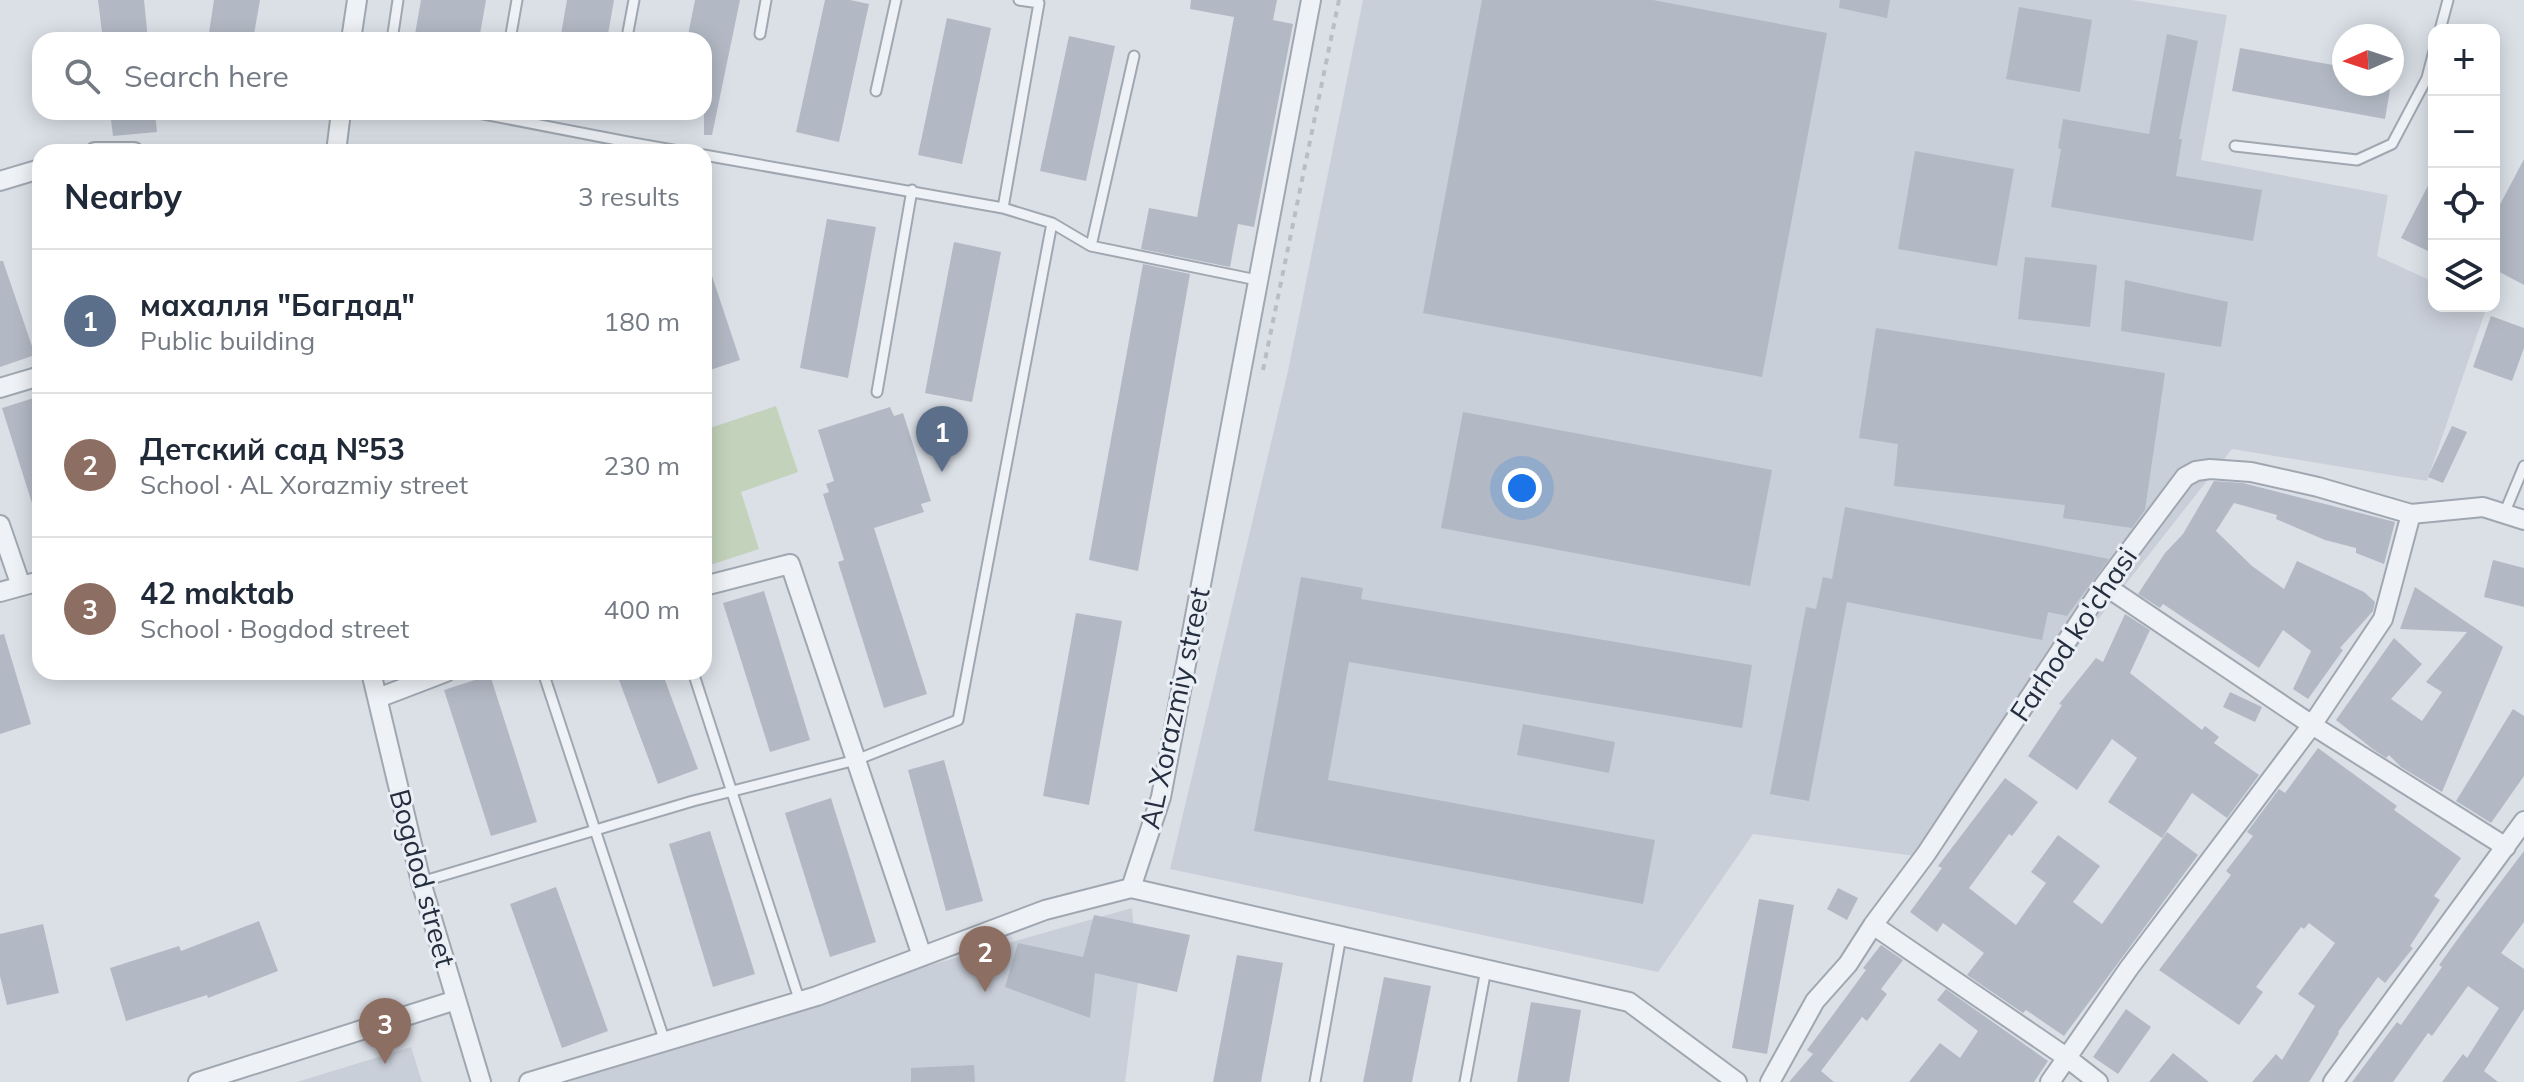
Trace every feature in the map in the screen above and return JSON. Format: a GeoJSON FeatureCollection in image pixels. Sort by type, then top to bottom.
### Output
{"type":"FeatureCollection","features":[{"type":"Feature","properties":{"kind":"street"},"geometry":{"type":"LineString","coordinates":[[352,32],[357,0]]}},
{"type":"Feature","properties":{"kind":"street","name":"AL Xorazmiy street"},"geometry":{"type":"LineString","coordinates":[[1131,888],[1161,797],[1311,0]]}},
{"type":"Feature","properties":{"kind":"street"},"geometry":{"type":"LineString","coordinates":[[337,144],[340,120]]}},
{"type":"Feature","properties":{"kind":"street"},"geometry":{"type":"LineString","coordinates":[[0,181],[32,171]]}},
{"type":"Feature","properties":{"kind":"street"},"geometry":{"type":"LineString","coordinates":[[0,388],[32,378]]}},
{"type":"Feature","properties":{"kind":"street","name":"Farhod ko'chasi"},"geometry":{"type":"LineString","coordinates":[[1770,1082],[1815,1001],[1848,964],[1926,854],[2104,585],[2185,477],[2210,469],[2251,472],[2318,487],[2411,514],[2483,507],[2524,520]]}},
{"type":"Feature","properties":{"kind":"street"},"geometry":{"type":"LineString","coordinates":[[2050,1082],[2129,968],[2312,725],[2383,619],[2411,514]]}},
{"type":"Feature","properties":{"kind":"street"},"geometry":{"type":"LineString","coordinates":[[0,525],[21,586]]}},
{"type":"Feature","properties":{"kind":"street"},"geometry":{"type":"LineString","coordinates":[[712,584],[790,564],[922,956]]}},
{"type":"Feature","properties":{"kind":"street"},"geometry":{"type":"LineString","coordinates":[[0,592],[32,583]]}},
{"type":"Feature","properties":{"kind":"street"},"geometry":{"type":"LineString","coordinates":[[2104,585],[2312,725],[2506,847]]}},
{"type":"Feature","properties":{"kind":"street","name":"Bogdod street"},"geometry":{"type":"LineString","coordinates":[[373,680],[421,882],[481,1082]]}},
{"type":"Feature","properties":{"kind":"street"},"geometry":{"type":"LineString","coordinates":[[378,698],[425,680]]}},
{"type":"Feature","properties":{"kind":"street"},"geometry":{"type":"LineString","coordinates":[[2333,1082],[2524,821]]}},
{"type":"Feature","properties":{"kind":"street"},"geometry":{"type":"LineString","coordinates":[[529,1082],[800,1002],[1045,910],[1131,888],[1629,1002],[1737,1082]]}},
{"type":"Feature","properties":{"kind":"street"},"geometry":{"type":"LineString","coordinates":[[1873,925],[2098,1082]]}},
{"type":"Feature","properties":{"kind":"street"},"geometry":{"type":"LineString","coordinates":[[198,1082],[456,1000]]}},
{"type":"Feature","properties":{"kind":"lane"},"geometry":{"type":"LineString","coordinates":[[393,32],[398,0]]}},
{"type":"Feature","properties":{"kind":"lane"},"geometry":{"type":"LineString","coordinates":[[511,32],[517,0]]}},
{"type":"Feature","properties":{"kind":"lane"},"geometry":{"type":"LineString","coordinates":[[628,32],[634,0]]}},
{"type":"Feature","properties":{"kind":"lane"},"geometry":{"type":"LineString","coordinates":[[760,34],[766,0]]}},
{"type":"Feature","properties":{"kind":"lane"},"geometry":{"type":"LineString","coordinates":[[876,91],[896,0]]}},
{"type":"Feature","properties":{"kind":"lane"},"geometry":{"type":"LineString","coordinates":[[1003,208],[1039,3],[1019,0]]}},
{"type":"Feature","properties":{"kind":"lane"},"geometry":{"type":"LineString","coordinates":[[2442,24],[2448,0]]}},
{"type":"Feature","properties":{"kind":"lane"},"geometry":{"type":"LineString","coordinates":[[1091,246],[1134,56]]}},
{"type":"Feature","properties":{"kind":"lane"},"geometry":{"type":"LineString","coordinates":[[2235,146],[2357,160],[2392,144],[2428,74]]}},
{"type":"Feature","properties":{"kind":"lane"},"geometry":{"type":"LineString","coordinates":[[522,120],[616,144]]}},
{"type":"Feature","properties":{"kind":"lane"},"geometry":{"type":"LineString","coordinates":[[712,156],[1003,208],[1052,223],[1091,246],[1257,280]]}},
{"type":"Feature","properties":{"kind":"lane"},"geometry":{"type":"LineString","coordinates":[[877,392],[912,190]]}},
{"type":"Feature","properties":{"kind":"lane"},"geometry":{"type":"LineString","coordinates":[[421,882],[595,829],[856,760],[958,720],[1052,223]]}},
{"type":"Feature","properties":{"kind":"lane"},"geometry":{"type":"LineString","coordinates":[[2504,514],[2524,466]]}},
{"type":"Feature","properties":{"kind":"lane"},"geometry":{"type":"LineString","coordinates":[[546,680],[665,1042]]}},
{"type":"Feature","properties":{"kind":"lane"},"geometry":{"type":"LineString","coordinates":[[696,680],[800,1002]]}},
{"type":"Feature","properties":{"kind":"lane"},"geometry":{"type":"LineString","coordinates":[[1315,1082],[1341,936]]}},
{"type":"Feature","properties":{"kind":"lane"},"geometry":{"type":"LineString","coordinates":[[1465,1082],[1486,969]]}},
{"type":"Feature","properties":{"kind":"path"},"geometry":{"type":"LineString","coordinates":[[1263,373],[1339,0]]}},
{"type":"Feature","properties":{"kind":"shaded area"},"geometry":{"type":"Polygon","coordinates":[[[1363,0],[2132,0],[2227,15],[2201,160],[2388,195],[2377,256],[2428,279],[2428,312],[2485,312],[2427,481],[2232,449],[2092,627],[1922,857],[1753,834],[1658,972],[1170,869],[1288,371],[1363,0]]]}},
{"type":"Feature","properties":{"kind":"shaded area"},"geometry":{"type":"Polygon","coordinates":[[[1132,908],[1138,982],[1125,1082],[569,1082],[800,1002],[1132,908]]]}},
{"type":"Feature","properties":{"kind":"shaded area"},"geometry":{"type":"Polygon","coordinates":[[[411,1047],[422,1082],[297,1082],[411,1047]]]}},
{"type":"Feature","properties":{"kind":"green space"},"geometry":{"type":"Polygon","coordinates":[[[776,406],[798,472],[741,492],[759,549],[712,564],[712,427],[776,406]]]}},
{"type":"Feature","properties":{"kind":"building"},"geometry":{"type":"Polygon","coordinates":[[[98,0],[144,0],[147,32],[102,32],[98,0]]]}},
{"type":"Feature","properties":{"kind":"building"},"geometry":{"type":"Polygon","coordinates":[[[214,0],[260,0],[254,32],[209,32],[214,0]]]}},
{"type":"Feature","properties":{"kind":"building"},"geometry":{"type":"Polygon","coordinates":[[[421,0],[486,0],[480,32],[415,32],[421,0]]]}},
{"type":"Feature","properties":{"kind":"building"},"geometry":{"type":"Polygon","coordinates":[[[567,0],[614,0],[608,32],[561,32],[567,0]]]}},
{"type":"Feature","properties":{"kind":"building"},"geometry":{"type":"Polygon","coordinates":[[[695,0],[740,0],[712,135],[704,135],[704,120],[712,120],[712,32],[689,32],[695,0]]]}},
{"type":"Feature","properties":{"kind":"building"},"geometry":{"type":"Polygon","coordinates":[[[825,0],[869,4],[839,142],[796,132],[825,0]]]}},
{"type":"Feature","properties":{"kind":"building"},"geometry":{"type":"Polygon","coordinates":[[[1191,0],[1277,0],[1273,20],[1293,24],[1254,227],[1238,224],[1230,267],[1141,249],[1149,208],[1197,217],[1234,17],[1190,9],[1191,0]]]}},
{"type":"Feature","properties":{"kind":"building"},"geometry":{"type":"Polygon","coordinates":[[[1482,0],[1653,0],[1827,33],[1762,377],[1423,313],[1482,0]]]}},
{"type":"Feature","properties":{"kind":"building"},"geometry":{"type":"Polygon","coordinates":[[[1840,0],[1890,0],[1887,18],[1839,8],[1840,0]]]}},
{"type":"Feature","properties":{"kind":"building"},"geometry":{"type":"Polygon","coordinates":[[[2019,7],[2092,20],[2080,92],[2006,79],[2019,7]]]}},
{"type":"Feature","properties":{"kind":"building"},"geometry":{"type":"Polygon","coordinates":[[[947,18],[991,28],[962,164],[918,155],[947,18]]]}},
{"type":"Feature","properties":{"kind":"building"},"geometry":{"type":"Polygon","coordinates":[[[2167,34],[2198,41],[2179,139],[2182,139],[2176,176],[2262,190],[2253,241],[2051,207],[2063,119],[2149,134],[2167,34]]]}},
{"type":"Feature","properties":{"kind":"building"},"geometry":{"type":"Polygon","coordinates":[[[1069,36],[1115,46],[1086,181],[1040,171],[1069,36]]]}},
{"type":"Feature","properties":{"kind":"building"},"geometry":{"type":"Polygon","coordinates":[[[2240,48],[2332,65],[2332,96],[2389,96],[2385,119],[2232,91],[2240,48]]]}},
{"type":"Feature","properties":{"kind":"building"},"geometry":{"type":"Polygon","coordinates":[[[111,120],[156,120],[157,132],[113,136],[111,120]]]}},
{"type":"Feature","properties":{"kind":"building"},"geometry":{"type":"Polygon","coordinates":[[[1915,151],[2014,169],[1997,266],[1898,249],[1915,151]]]}},
{"type":"Feature","properties":{"kind":"building"},"geometry":{"type":"Polygon","coordinates":[[[2524,159],[2524,285],[2500,272],[2500,205],[2524,159]]]}},
{"type":"Feature","properties":{"kind":"building"},"geometry":{"type":"Polygon","coordinates":[[[2428,186],[2428,251],[2401,238],[2428,186]]]}},
{"type":"Feature","properties":{"kind":"building"},"geometry":{"type":"Polygon","coordinates":[[[827,219],[876,227],[848,378],[800,368],[827,219]]]}},
{"type":"Feature","properties":{"kind":"building"},"geometry":{"type":"Polygon","coordinates":[[[954,242],[1001,252],[972,402],[925,393],[954,242]]]}},
{"type":"Feature","properties":{"kind":"building"},"geometry":{"type":"Polygon","coordinates":[[[2025,257],[2097,265],[2090,327],[2018,319],[2025,257]]]}},
{"type":"Feature","properties":{"kind":"building"},"geometry":{"type":"Polygon","coordinates":[[[0,261],[3,261],[32,346],[32,356],[0,367],[0,261]]]}},
{"type":"Feature","properties":{"kind":"building"},"geometry":{"type":"Polygon","coordinates":[[[1143,264],[1190,274],[1138,571],[1089,560],[1143,264]]]}},
{"type":"Feature","properties":{"kind":"building"},"geometry":{"type":"Polygon","coordinates":[[[712,276],[740,360],[712,369],[712,276]]]}},
{"type":"Feature","properties":{"kind":"building"},"geometry":{"type":"Polygon","coordinates":[[[2125,280],[2228,302],[2221,347],[2121,331],[2125,280]]]}},
{"type":"Feature","properties":{"kind":"building"},"geometry":{"type":"Polygon","coordinates":[[[2491,316],[2524,328],[2524,348],[2512,381],[2473,367],[2491,316]]]}},
{"type":"Feature","properties":{"kind":"building"},"geometry":{"type":"Polygon","coordinates":[[[1876,328],[2165,373],[2145,510],[2132,528],[2063,518],[2065,505],[1894,486],[1898,444],[1859,438],[1876,328]]]}},
{"type":"Feature","properties":{"kind":"building"},"geometry":{"type":"Polygon","coordinates":[[[32,399],[32,503],[2,408],[32,399]]]}},
{"type":"Feature","properties":{"kind":"building"},"geometry":{"type":"Polygon","coordinates":[[[890,407],[894,416],[903,413],[931,501],[921,504],[924,512],[874,528],[927,694],[884,708],[838,562],[844,560],[823,494],[829,492],[826,484],[834,481],[818,430],[890,407]]]}},
{"type":"Feature","properties":{"kind":"building"},"geometry":{"type":"Polygon","coordinates":[[[1463,412],[1772,470],[1750,586],[1441,528],[1463,412]]]}},
{"type":"Feature","properties":{"kind":"building"},"geometry":{"type":"Polygon","coordinates":[[[2452,426],[2467,432],[2443,483],[2428,477],[2452,426]]]}},
{"type":"Feature","properties":{"kind":"building"},"geometry":{"type":"Polygon","coordinates":[[[2214,481],[2243,483],[2395,522],[2384,564],[2356,553],[2356,548],[2325,540],[2276,519],[2277,515],[2234,503],[2216,531],[2252,566],[2284,589],[2297,561],[2364,592],[2375,602],[2373,611],[2340,648],[2343,650],[2308,699],[2293,689],[2311,651],[2283,630],[2259,668],[2163,604],[2160,608],[2138,594],[2165,553],[2183,534],[2214,481]]]}},
{"type":"Feature","properties":{"kind":"building"},"geometry":{"type":"Polygon","coordinates":[[[1845,507],[2109,559],[2067,616],[2048,612],[2042,640],[1847,602],[1809,801],[1770,794],[1806,607],[1816,609],[1823,577],[1832,579],[1845,507]]]}},
{"type":"Feature","properties":{"kind":"building"},"geometry":{"type":"Polygon","coordinates":[[[2493,560],[2524,568],[2524,607],[2484,597],[2493,560]]]}},
{"type":"Feature","properties":{"kind":"building"},"geometry":{"type":"Polygon","coordinates":[[[1301,577],[1363,588],[1361,599],[1752,665],[1742,728],[1349,662],[1328,780],[1655,840],[1643,904],[1254,831],[1301,577]]]}},
{"type":"Feature","properties":{"kind":"building"},"geometry":{"type":"Polygon","coordinates":[[[2415,587],[2503,647],[2442,792],[2401,767],[2389,755],[2386,758],[2374,750],[2336,720],[2394,638],[2422,664],[2391,699],[2422,721],[2442,692],[2426,682],[2467,632],[2400,629],[2415,587]]]}},
{"type":"Feature","properties":{"kind":"building"},"geometry":{"type":"Polygon","coordinates":[[[764,591],[810,740],[770,752],[723,603],[764,591]]]}},
{"type":"Feature","properties":{"kind":"building"},"geometry":{"type":"Polygon","coordinates":[[[1076,613],[1122,621],[1089,805],[1043,796],[1076,613]]]}},
{"type":"Feature","properties":{"kind":"building"},"geometry":{"type":"Polygon","coordinates":[[[2125,614],[2150,630],[2130,673],[2202,730],[2205,726],[2219,737],[2214,743],[2259,775],[2227,818],[2192,793],[2162,838],[2108,802],[2137,758],[2112,739],[2077,790],[2028,756],[2062,705],[2059,704],[2096,658],[2103,662],[2125,614]]]}},
{"type":"Feature","properties":{"kind":"building"},"geometry":{"type":"Polygon","coordinates":[[[4,634],[31,724],[0,734],[0,635],[4,634]]]}},
{"type":"Feature","properties":{"kind":"building"},"geometry":{"type":"Polygon","coordinates":[[[475,680],[492,680],[537,822],[491,836],[444,690],[475,680]]]}},
{"type":"Feature","properties":{"kind":"building"},"geometry":{"type":"Polygon","coordinates":[[[619,680],[665,680],[698,769],[658,784],[619,680]]]}},
{"type":"Feature","properties":{"kind":"building"},"geometry":{"type":"Polygon","coordinates":[[[2230,692],[2262,707],[2255,722],[2223,707],[2230,692]]]}},
{"type":"Feature","properties":{"kind":"building"},"geometry":{"type":"Polygon","coordinates":[[[2513,709],[2524,716],[2524,776],[2491,823],[2456,801],[2513,709]]]}},
{"type":"Feature","properties":{"kind":"building"},"geometry":{"type":"Polygon","coordinates":[[[1523,724],[1615,742],[1609,773],[1517,755],[1523,724]]]}},
{"type":"Feature","properties":{"kind":"building"},"geometry":{"type":"Polygon","coordinates":[[[2318,748],[2397,806],[2394,810],[2461,858],[2434,896],[2440,900],[2410,946],[2413,948],[2385,983],[2378,977],[2338,1032],[2309,1082],[2252,1082],[2276,1054],[2282,1060],[2315,1006],[2298,994],[2335,943],[2309,923],[2304,929],[2301,927],[2256,987],[2263,992],[2239,1025],[2159,970],[2231,875],[2226,871],[2253,836],[2247,832],[2279,789],[2285,793],[2318,748]]]}},
{"type":"Feature","properties":{"kind":"building"},"geometry":{"type":"Polygon","coordinates":[[[944,760],[983,901],[946,911],[908,770],[944,760]]]}},
{"type":"Feature","properties":{"kind":"building"},"geometry":{"type":"Polygon","coordinates":[[[2005,778],[2038,802],[2012,836],[2009,834],[1969,888],[2016,925],[2046,883],[2031,872],[2058,835],[2100,866],[2073,902],[2102,924],[2167,832],[2198,855],[2064,1036],[1967,975],[1984,953],[1943,923],[1937,932],[1910,912],[1942,868],[1938,866],[2005,778]]]}},
{"type":"Feature","properties":{"kind":"building"},"geometry":{"type":"Polygon","coordinates":[[[831,798],[876,942],[830,957],[785,813],[831,798]]]}},
{"type":"Feature","properties":{"kind":"building"},"geometry":{"type":"Polygon","coordinates":[[[710,831],[755,974],[713,987],[669,844],[710,831]]]}},
{"type":"Feature","properties":{"kind":"building"},"geometry":{"type":"Polygon","coordinates":[[[2524,851],[2524,922],[2501,953],[2524,969],[2524,1009],[2484,1071],[2498,1082],[2442,1082],[2463,1054],[2467,1058],[2499,1008],[2468,986],[2432,1036],[2428,1033],[2393,1082],[2352,1082],[2397,1022],[2401,1025],[2442,967],[2439,965],[2524,851]]]}},
{"type":"Feature","properties":{"kind":"building"},"geometry":{"type":"Polygon","coordinates":[[[556,887],[608,1031],[562,1048],[510,904],[556,887]]]}},
{"type":"Feature","properties":{"kind":"building"},"geometry":{"type":"Polygon","coordinates":[[[1838,888],[1858,898],[1847,920],[1827,909],[1838,888]]]}},
{"type":"Feature","properties":{"kind":"building"},"geometry":{"type":"Polygon","coordinates":[[[1759,899],[1794,905],[1767,1054],[1732,1048],[1759,899]]]}},
{"type":"Feature","properties":{"kind":"building"},"geometry":{"type":"Polygon","coordinates":[[[1094,915],[1190,935],[1177,992],[1095,973],[1090,1018],[1005,987],[1018,943],[1083,957],[1094,915]]]}},
{"type":"Feature","properties":{"kind":"building"},"geometry":{"type":"Polygon","coordinates":[[[259,921],[278,971],[208,998],[207,995],[126,1021],[110,968],[179,946],[181,951],[259,921]]]}},
{"type":"Feature","properties":{"kind":"building"},"geometry":{"type":"Polygon","coordinates":[[[43,924],[59,993],[7,1005],[0,976],[0,934],[43,924]]]}},
{"type":"Feature","properties":{"kind":"building"},"geometry":{"type":"Polygon","coordinates":[[[1881,945],[1903,960],[1881,989],[1887,994],[1867,1021],[1862,1017],[1821,1071],[1834,1082],[1789,1082],[1813,1054],[1807,1050],[1881,945]]]}},
{"type":"Feature","properties":{"kind":"building"},"geometry":{"type":"Polygon","coordinates":[[[1237,955],[1283,963],[1261,1082],[1213,1082],[1237,955]]]}},
{"type":"Feature","properties":{"kind":"building"},"geometry":{"type":"Polygon","coordinates":[[[1384,977],[1431,986],[1412,1082],[1363,1082],[1384,977]]]}},
{"type":"Feature","properties":{"kind":"building"},"geometry":{"type":"Polygon","coordinates":[[[1946,989],[2048,1061],[2034,1082],[1909,1082],[1940,1043],[1960,1058],[1978,1031],[1937,1000],[1946,989]]]}},
{"type":"Feature","properties":{"kind":"building"},"geometry":{"type":"Polygon","coordinates":[[[1531,1002],[1581,1010],[1569,1082],[1517,1082],[1531,1002]]]}},
{"type":"Feature","properties":{"kind":"building"},"geometry":{"type":"Polygon","coordinates":[[[2126,1009],[2151,1027],[2118,1074],[2093,1057],[2126,1009]]]}},
{"type":"Feature","properties":{"kind":"building"},"geometry":{"type":"Polygon","coordinates":[[[2173,1053],[2209,1082],[2149,1082],[2173,1053]]]}},
{"type":"Feature","properties":{"kind":"building"},"geometry":{"type":"Polygon","coordinates":[[[974,1065],[975,1082],[911,1082],[911,1068],[974,1065]]]}},
{"type":"Feature","properties":{"kind":"place","name":"махалля \"Багдад\""},"geometry":{"type":"Point","coordinates":[942,472]}},
{"type":"Feature","properties":{"kind":"place","name":"Детский сад №53"},"geometry":{"type":"Point","coordinates":[985,992]}},
{"type":"Feature","properties":{"kind":"place","name":"42 maktab"},"geometry":{"type":"Point","coordinates":[385,1064]}}]}
